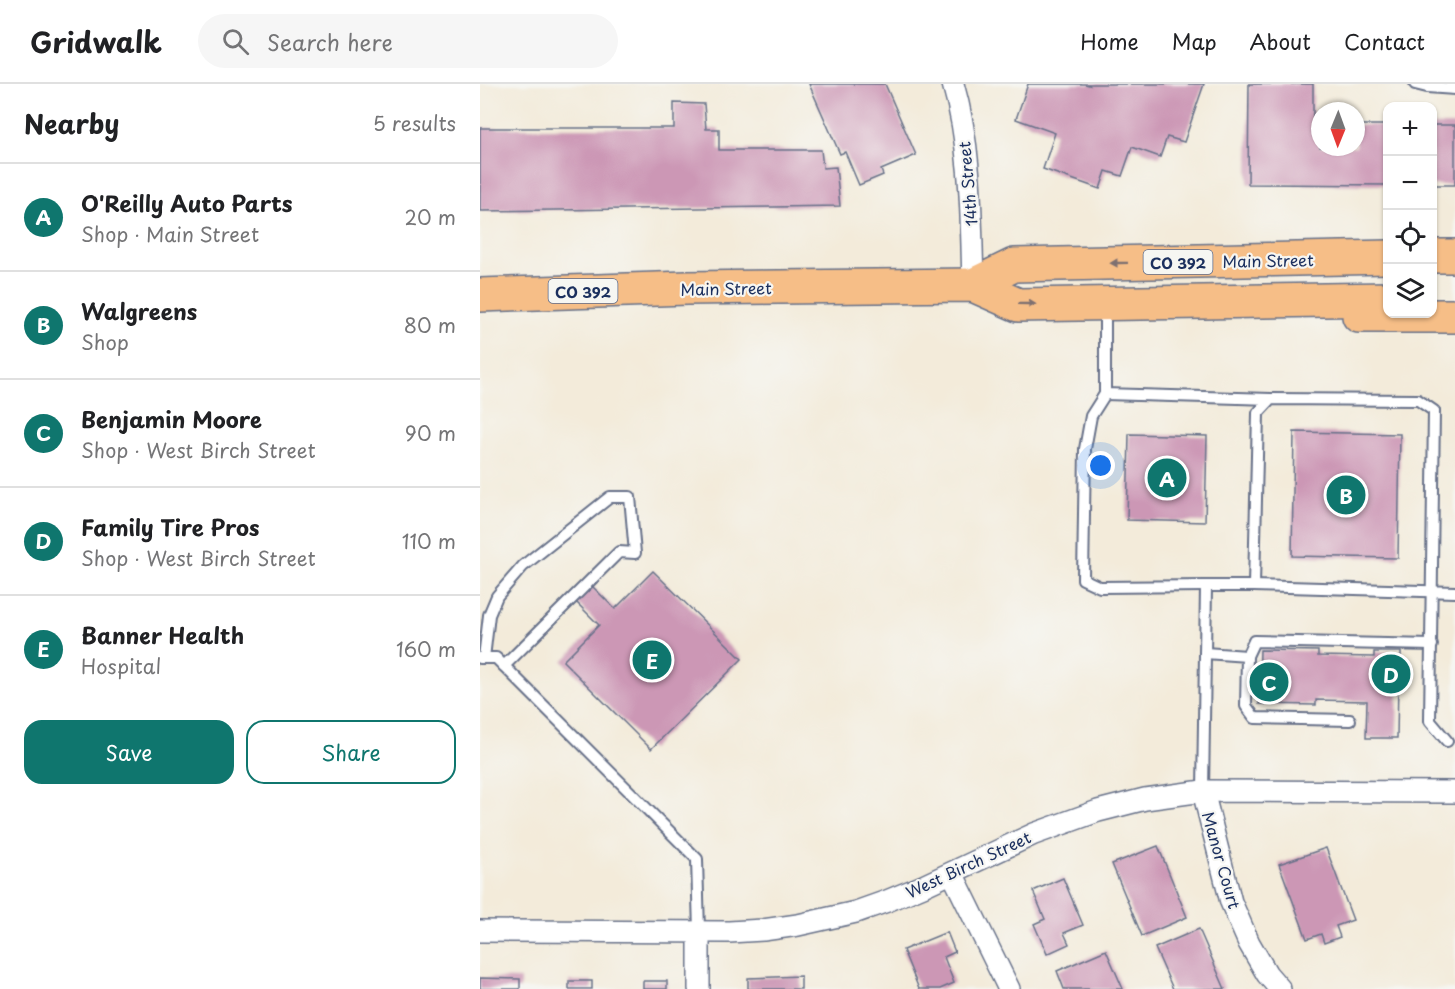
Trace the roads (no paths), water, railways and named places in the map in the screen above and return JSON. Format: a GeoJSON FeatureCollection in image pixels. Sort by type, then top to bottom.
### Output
{"type":"FeatureCollection","features":[{"type":"Feature","properties":{"kind":"main road"},"geometry":{"type":"LineString","coordinates":[[1437,256],[1455,255]]}},
{"type":"Feature","properties":{"kind":"main road","name":"Main Street"},"geometry":{"type":"LineString","coordinates":[[973,285],[1014,265],[1383,257]]}},
{"type":"Feature","properties":{"kind":"main road","name":"Main Street"},"geometry":{"type":"LineString","coordinates":[[480,295],[687,288],[973,285],[1018,305],[1383,299]]}},
{"type":"Feature","properties":{"kind":"main road"},"geometry":{"type":"LineString","coordinates":[[1437,298],[1455,297]]}},
{"type":"Feature","properties":{"kind":"main road"},"geometry":{"type":"LineString","coordinates":[[1257,302],[1335,316],[1455,316]]}},
{"type":"Feature","properties":{"kind":"street","name":"14th Street"},"geometry":{"type":"LineString","coordinates":[[953,84],[968,167],[973,285]]}},
{"type":"Feature","properties":{"kind":"street","name":"West Birch Street"},"geometry":{"type":"LineString","coordinates":[[480,931],[729,932],[763,930],[834,918],[887,901],[1071,819],[1145,800],[1203,791],[1455,792]]}},
{"type":"Feature","properties":{"kind":"street","name":"Manor Court"},"geometry":{"type":"LineString","coordinates":[[1203,791],[1231,902],[1267,974],[1280,989]]}},
{"type":"Feature","properties":{"kind":"street"},"geometry":{"type":"LineString","coordinates":[[952,873],[1010,989]]}},
{"type":"Feature","properties":{"kind":"street"},"geometry":{"type":"LineString","coordinates":[[699,932],[699,989]]}},
{"type":"Feature","properties":{"kind":"lane"},"geometry":{"type":"LineString","coordinates":[[1415,84],[1455,90]]}},
{"type":"Feature","properties":{"kind":"lane"},"geometry":{"type":"LineString","coordinates":[[1105,303],[1105,394],[1092,416],[1085,449],[1083,579],[1100,587],[1254,586],[1455,592]]}},
{"type":"Feature","properties":{"kind":"lane"},"geometry":{"type":"LineString","coordinates":[[1105,394],[1271,399],[1418,400],[1434,411],[1430,721],[1447,741]]}},
{"type":"Feature","properties":{"kind":"lane"},"geometry":{"type":"LineString","coordinates":[[1254,586],[1258,413],[1271,399]]}},
{"type":"Feature","properties":{"kind":"lane"},"geometry":{"type":"LineString","coordinates":[[504,666],[619,552],[636,553],[630,497],[610,497],[523,566],[497,596],[489,615],[482,658],[496,657],[504,666],[697,859],[699,932]]}},
{"type":"Feature","properties":{"kind":"lane"},"geometry":{"type":"LineString","coordinates":[[1203,791],[1206,586]]}},
{"type":"Feature","properties":{"kind":"lane"},"geometry":{"type":"LineString","coordinates":[[1350,720],[1255,718],[1246,706],[1247,656],[1254,641],[1432,645]]}},
{"type":"Feature","properties":{"kind":"lane"},"geometry":{"type":"LineString","coordinates":[[1205,653],[1247,656]]}},
{"type":"Feature","properties":{"kind":"place","name":"O'Reilly Auto Parts"},"geometry":{"type":"Point","coordinates":[1167,478]}},
{"type":"Feature","properties":{"kind":"place","name":"Walgreens"},"geometry":{"type":"Point","coordinates":[1346,495]}},
{"type":"Feature","properties":{"kind":"place","name":"Banner Health"},"geometry":{"type":"Point","coordinates":[652,660]}},
{"type":"Feature","properties":{"kind":"place","name":"Family Tire Pros"},"geometry":{"type":"Point","coordinates":[1391,674]}},
{"type":"Feature","properties":{"kind":"place","name":"Benjamin Moore"},"geometry":{"type":"Point","coordinates":[1269,682]}}]}
